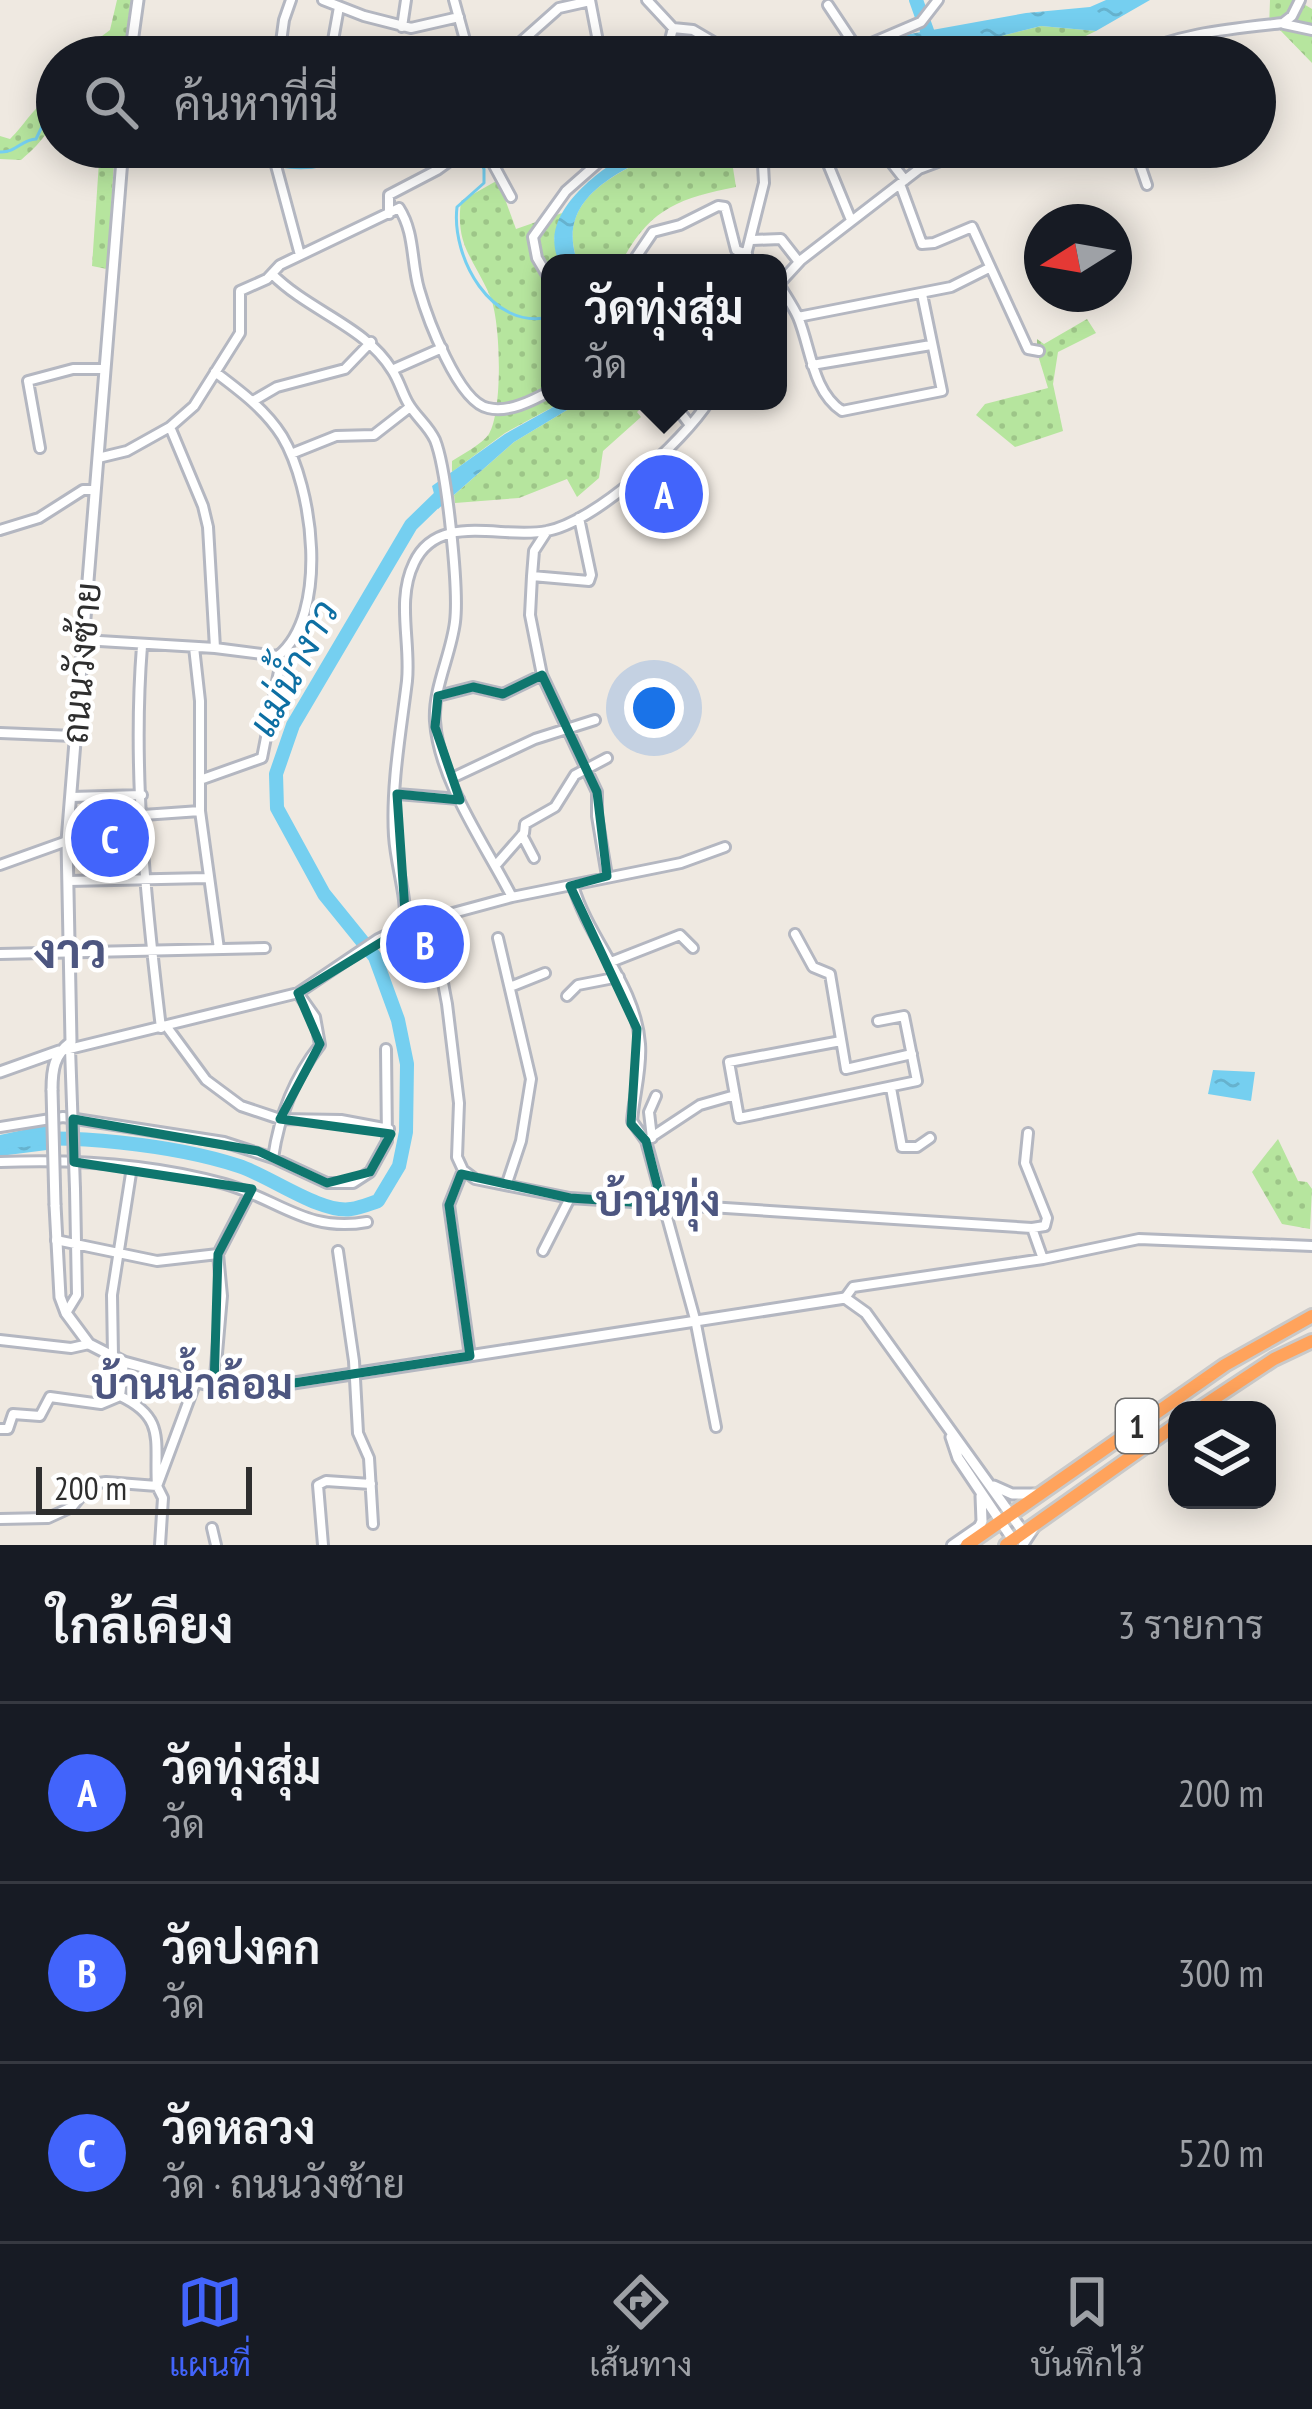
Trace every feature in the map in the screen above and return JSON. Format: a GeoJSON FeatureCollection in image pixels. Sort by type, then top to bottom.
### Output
{"type":"FeatureCollection","features":[{"type":"Feature","properties":{"kind":"highway","name":"1"},"geometry":{"type":"LineString","coordinates":[[970,1544],[1225,1365],[1312,1316]]}},
{"type":"Feature","properties":{"kind":"highway","name":"1"},"geometry":{"type":"LineString","coordinates":[[1210,1401],[1312,1341]]}},
{"type":"Feature","properties":{"kind":"highway","name":"1"},"geometry":{"type":"LineString","coordinates":[[1016,1541],[1168,1430]]}},
{"type":"Feature","properties":{"kind":"main road"},"geometry":{"type":"LineString","coordinates":[[133,36],[138,0]]}},
{"type":"Feature","properties":{"kind":"main road","name":"ถนนวังซ้าย"},"geometry":{"type":"LineString","coordinates":[[65,1050],[71,1042],[68,842],[74,736],[121,168]]}},
{"type":"Feature","properties":{"kind":"main road"},"geometry":{"type":"LineString","coordinates":[[0,1072],[65,1050]]}},
{"type":"Feature","properties":{"kind":"main road"},"geometry":{"type":"LineString","coordinates":[[65,1050],[52,1071],[56,1276],[66,1313],[89,1344],[119,1360],[194,1384],[235,1392],[264,1390],[845,1298],[866,1313],[950,1434],[958,1457],[985,1487],[1016,1541]]}},
{"type":"Feature","properties":{"kind":"main road"},"geometry":{"type":"LineString","coordinates":[[985,1487],[1020,1496],[1046,1491]]}},
{"type":"Feature","properties":{"kind":"main road"},"geometry":{"type":"LineString","coordinates":[[970,1544],[980,1525],[985,1487]]}},
{"type":"Feature","properties":{"kind":"street"},"geometry":{"type":"LineString","coordinates":[[283,36],[291,0]]}},
{"type":"Feature","properties":{"kind":"street"},"geometry":{"type":"LineString","coordinates":[[323,0],[402,27],[459,17]]}},
{"type":"Feature","properties":{"kind":"street"},"geometry":{"type":"LineString","coordinates":[[402,27],[406,0]]}},
{"type":"Feature","properties":{"kind":"street"},"geometry":{"type":"LineString","coordinates":[[454,0],[465,36]]}},
{"type":"Feature","properties":{"kind":"street"},"geometry":{"type":"LineString","coordinates":[[528,36],[559,8],[590,0],[597,36]]}},
{"type":"Feature","properties":{"kind":"street"},"geometry":{"type":"LineString","coordinates":[[647,0],[673,28],[703,36]]}},
{"type":"Feature","properties":{"kind":"street"},"geometry":{"type":"LineString","coordinates":[[885,36],[921,22],[938,0]]}},
{"type":"Feature","properties":{"kind":"street"},"geometry":{"type":"LineString","coordinates":[[1287,20],[1300,0]]}},
{"type":"Feature","properties":{"kind":"street"},"geometry":{"type":"LineString","coordinates":[[828,4],[849,36]]}},
{"type":"Feature","properties":{"kind":"street"},"geometry":{"type":"LineString","coordinates":[[334,36],[339,7]]}},
{"type":"Feature","properties":{"kind":"street"},"geometry":{"type":"LineString","coordinates":[[1188,36],[1287,20],[1312,30]]}},
{"type":"Feature","properties":{"kind":"street"},"geometry":{"type":"LineString","coordinates":[[672,36],[673,28]]}},
{"type":"Feature","properties":{"kind":"street"},"geometry":{"type":"LineString","coordinates":[[278,168],[300,255]]}},
{"type":"Feature","properties":{"kind":"street"},"geometry":{"type":"LineString","coordinates":[[388,214],[389,195],[440,168]]}},
{"type":"Feature","properties":{"kind":"street"},"geometry":{"type":"LineString","coordinates":[[495,168],[511,197]]}},
{"type":"Feature","properties":{"kind":"street"},"geometry":{"type":"LineString","coordinates":[[541,263],[533,237],[566,191],[592,168]]}},
{"type":"Feature","properties":{"kind":"street"},"geometry":{"type":"LineString","coordinates":[[747,254],[764,183],[763,168]]}},
{"type":"Feature","properties":{"kind":"street"},"geometry":{"type":"LineString","coordinates":[[832,168],[851,220]]}},
{"type":"Feature","properties":{"kind":"street"},"geometry":{"type":"LineString","coordinates":[[893,168],[922,244],[972,227],[1028,349],[1040,351]]}},
{"type":"Feature","properties":{"kind":"street"},"geometry":{"type":"LineString","coordinates":[[787,276],[922,168]]}},
{"type":"Feature","properties":{"kind":"street"},"geometry":{"type":"LineString","coordinates":[[1141,168],[1147,185]]}},
{"type":"Feature","properties":{"kind":"street"},"geometry":{"type":"LineString","coordinates":[[638,254],[653,232],[718,206],[724,207],[740,254]]}},
{"type":"Feature","properties":{"kind":"street"},"geometry":{"type":"LineString","coordinates":[[98,458],[114,457],[170,428],[201,398],[240,333],[240,291],[300,255],[399,208],[411,232],[419,290],[442,349],[467,395],[481,407],[508,408],[541,395]]}},
{"type":"Feature","properties":{"kind":"street"},"geometry":{"type":"LineString","coordinates":[[752,240],[781,239],[800,262]]}},
{"type":"Feature","properties":{"kind":"street"},"geometry":{"type":"LineString","coordinates":[[798,317],[951,287],[989,268]]}},
{"type":"Feature","properties":{"kind":"street"},"geometry":{"type":"LineString","coordinates":[[272,274],[306,303],[370,342],[431,432],[450,532],[456,620],[435,727],[459,799],[512,897]]}},
{"type":"Feature","properties":{"kind":"street"},"geometry":{"type":"LineString","coordinates":[[787,299],[798,317],[812,365],[830,400],[842,411],[942,392],[922,294]]}},
{"type":"Feature","properties":{"kind":"street"},"geometry":{"type":"LineString","coordinates":[[253,401],[278,388],[345,369],[370,342]]}},
{"type":"Feature","properties":{"kind":"street"},"geometry":{"type":"LineString","coordinates":[[812,365],[931,345]]}},
{"type":"Feature","properties":{"kind":"street"},"geometry":{"type":"LineString","coordinates":[[392,370],[442,349]]}},
{"type":"Feature","properties":{"kind":"street"},"geometry":{"type":"LineString","coordinates":[[40,448],[28,381],[84,368],[105,369]]}},
{"type":"Feature","properties":{"kind":"street"},"geometry":{"type":"LineString","coordinates":[[215,372],[253,401],[280,434],[291,454],[308,519],[311,569],[304,616],[278,656]]}},
{"type":"Feature","properties":{"kind":"street"},"geometry":{"type":"LineString","coordinates":[[291,454],[336,436],[374,435],[410,407]]}},
{"type":"Feature","properties":{"kind":"street"},"geometry":{"type":"LineString","coordinates":[[679,410],[690,425]]}},
{"type":"Feature","properties":{"kind":"street"},"geometry":{"type":"LineString","coordinates":[[406,926],[394,836],[407,678],[405,602],[408,580],[425,545],[450,532],[547,531],[579,518],[635,479],[702,410]]}},
{"type":"Feature","properties":{"kind":"street"},"geometry":{"type":"LineString","coordinates":[[170,428],[208,526],[215,648]]}},
{"type":"Feature","properties":{"kind":"street"},"geometry":{"type":"LineString","coordinates":[[0,530],[39,518],[83,490],[95,490]]}},
{"type":"Feature","properties":{"kind":"street"},"geometry":{"type":"LineString","coordinates":[[532,576],[589,581],[579,518]]}},
{"type":"Feature","properties":{"kind":"street"},"geometry":{"type":"LineString","coordinates":[[547,531],[534,551],[530,615],[542,675],[597,792],[607,876]]}},
{"type":"Feature","properties":{"kind":"street"},"geometry":{"type":"LineString","coordinates":[[82,640],[278,656]]}},
{"type":"Feature","properties":{"kind":"street"},"geometry":{"type":"LineString","coordinates":[[142,646],[137,710],[152,949],[164,1028],[206,1080],[241,1106],[280,1119],[341,1120],[388,1129]]}},
{"type":"Feature","properties":{"kind":"street"},"geometry":{"type":"LineString","coordinates":[[194,647],[200,701],[200,811],[219,949]]}},
{"type":"Feature","properties":{"kind":"street"},"geometry":{"type":"LineString","coordinates":[[200,780],[262,758],[281,661],[278,656]]}},
{"type":"Feature","properties":{"kind":"street"},"geometry":{"type":"LineString","coordinates":[[438,696],[473,687],[503,694],[542,675]]}},
{"type":"Feature","properties":{"kind":"street"},"geometry":{"type":"LineString","coordinates":[[452,778],[535,739],[595,720]]}},
{"type":"Feature","properties":{"kind":"street"},"geometry":{"type":"LineString","coordinates":[[0,733],[74,736]]}},
{"type":"Feature","properties":{"kind":"street"},"geometry":{"type":"LineString","coordinates":[[496,865],[522,836],[525,824],[554,807],[584,768],[607,758]]}},
{"type":"Feature","properties":{"kind":"street"},"geometry":{"type":"LineString","coordinates":[[397,794],[459,799]]}},
{"type":"Feature","properties":{"kind":"street"},"geometry":{"type":"LineString","coordinates":[[71,797],[142,795]]}},
{"type":"Feature","properties":{"kind":"street"},"geometry":{"type":"LineString","coordinates":[[143,814],[200,811]]}},
{"type":"Feature","properties":{"kind":"street"},"geometry":{"type":"LineString","coordinates":[[522,836],[534,858]]}},
{"type":"Feature","properties":{"kind":"street"},"geometry":{"type":"LineString","coordinates":[[0,865],[68,842]]}},
{"type":"Feature","properties":{"kind":"street"},"geometry":{"type":"LineString","coordinates":[[66,1313],[77,1295],[72,1104],[65,1050],[298,993],[378,939],[406,926],[512,897],[681,863],[725,847]]}},
{"type":"Feature","properties":{"kind":"street"},"geometry":{"type":"LineString","coordinates":[[68,881],[207,878]]}},
{"type":"Feature","properties":{"kind":"street"},"geometry":{"type":"LineString","coordinates":[[573,885],[619,977],[640,1044],[632,1121],[649,1139]]}},
{"type":"Feature","properties":{"kind":"street"},"geometry":{"type":"LineString","coordinates":[[431,920],[459,1103],[457,1157],[463,1170],[486,1184],[507,1183],[570,1198],[1032,1228],[1045,1226],[1047,1218],[1025,1163],[1028,1133]]}},
{"type":"Feature","properties":{"kind":"street"},"geometry":{"type":"LineString","coordinates":[[796,934],[813,967],[830,974],[846,1069],[913,1054]]}},
{"type":"Feature","properties":{"kind":"street"},"geometry":{"type":"LineString","coordinates":[[611,962],[680,935],[693,948]]}},
{"type":"Feature","properties":{"kind":"street"},"geometry":{"type":"LineString","coordinates":[[498,938],[531,1085],[521,1141],[507,1183]]}},
{"type":"Feature","properties":{"kind":"street"},"geometry":{"type":"LineString","coordinates":[[0,954],[266,948]]}},
{"type":"Feature","properties":{"kind":"street"},"geometry":{"type":"LineString","coordinates":[[510,987],[545,973]]}},
{"type":"Feature","properties":{"kind":"street"},"geometry":{"type":"LineString","coordinates":[[567,996],[578,985],[619,977]]}},
{"type":"Feature","properties":{"kind":"street"},"geometry":{"type":"LineString","coordinates":[[273,1158],[280,1119],[302,1067],[320,1045],[315,1017],[298,993]]}},
{"type":"Feature","properties":{"kind":"street"},"geometry":{"type":"LineString","coordinates":[[841,1041],[728,1062],[739,1118],[917,1082],[904,1016],[878,1021]]}},
{"type":"Feature","properties":{"kind":"street"},"geometry":{"type":"LineString","coordinates":[[0,1127],[63,1117],[224,1142],[327,1183],[353,1184],[370,1172],[387,1141],[386,1049]]}},
{"type":"Feature","properties":{"kind":"street"},"geometry":{"type":"LineString","coordinates":[[891,1088],[902,1148],[917,1147],[930,1138]]}},
{"type":"Feature","properties":{"kind":"street"},"geometry":{"type":"LineString","coordinates":[[656,1096],[649,1139],[695,1319],[716,1427]]}},
{"type":"Feature","properties":{"kind":"street"},"geometry":{"type":"LineString","coordinates":[[649,1139],[700,1105],[735,1096]]}},
{"type":"Feature","properties":{"kind":"street"},"geometry":{"type":"LineString","coordinates":[[0,1162],[50,1160],[132,1167],[226,1184],[322,1225],[367,1222]]}},
{"type":"Feature","properties":{"kind":"street"},"geometry":{"type":"LineString","coordinates":[[120,1396],[112,1295],[132,1167]]}},
{"type":"Feature","properties":{"kind":"street"},"geometry":{"type":"LineString","coordinates":[[463,1170],[449,1204],[470,1356]]}},
{"type":"Feature","properties":{"kind":"street"},"geometry":{"type":"LineString","coordinates":[[214,1388],[221,1296],[218,1254],[249,1194]]}},
{"type":"Feature","properties":{"kind":"street"},"geometry":{"type":"LineString","coordinates":[[543,1251],[570,1198]]}},
{"type":"Feature","properties":{"kind":"street"},"geometry":{"type":"LineString","coordinates":[[1032,1228],[1043,1259]]}},
{"type":"Feature","properties":{"kind":"street"},"geometry":{"type":"LineString","coordinates":[[845,1298],[853,1287],[1043,1259],[1139,1239],[1312,1246]]}},
{"type":"Feature","properties":{"kind":"street"},"geometry":{"type":"LineString","coordinates":[[56,1240],[157,1261],[218,1254]]}},
{"type":"Feature","properties":{"kind":"street"},"geometry":{"type":"LineString","coordinates":[[338,1252],[358,1433],[367,1446],[373,1524]]}},
{"type":"Feature","properties":{"kind":"street"},"geometry":{"type":"LineString","coordinates":[[0,1340],[71,1348],[89,1344]]}},
{"type":"Feature","properties":{"kind":"street"},"geometry":{"type":"LineString","coordinates":[[157,1486],[194,1384]]}},
{"type":"Feature","properties":{"kind":"street"},"geometry":{"type":"LineString","coordinates":[[0,1429],[8,1429],[13,1414],[40,1416],[50,1397],[101,1404],[120,1396]]}},
{"type":"Feature","properties":{"kind":"street"},"geometry":{"type":"LineString","coordinates":[[120,1396],[151,1416],[157,1486],[164,1498],[160,1545]]}},
{"type":"Feature","properties":{"kind":"street"},"geometry":{"type":"LineString","coordinates":[[323,1545],[318,1485],[326,1481],[370,1484]]}},
{"type":"Feature","properties":{"kind":"street"},"geometry":{"type":"LineString","coordinates":[[0,1519],[48,1518],[72,1507],[91,1484],[157,1486]]}},
{"type":"Feature","properties":{"kind":"street"},"geometry":{"type":"LineString","coordinates":[[952,1545],[980,1525]]}},
{"type":"Feature","properties":{"kind":"street"},"geometry":{"type":"LineString","coordinates":[[212,1528],[216,1545]]}},
{"type":"Feature","properties":{"kind":"highlighted area"},"geometry":{"type":"Polygon","coordinates":[[[542,675],[597,792],[607,876],[570,886],[637,1029],[631,1124],[646,1141],[662,1204],[570,1198],[461,1174],[449,1205],[470,1356],[235,1392],[214,1388],[218,1254],[252,1189],[74,1162],[73,1119],[258,1151],[327,1183],[370,1172],[391,1134],[280,1119],[320,1044],[298,993],[406,927],[397,794],[460,800],[435,727],[438,696],[473,687],[503,694],[542,675]]]}},
{"type":"Feature","properties":{"kind":"green space"},"geometry":{"type":"Polygon","coordinates":[[[117,0],[131,0],[126,36],[102,36],[110,30],[117,0]]]}},
{"type":"Feature","properties":{"kind":"green space"},"geometry":{"type":"Polygon","coordinates":[[[1270,0],[1297,0],[1312,9],[1312,63],[1279,29],[1269,29],[1270,0]]]}},
{"type":"Feature","properties":{"kind":"green space"},"geometry":{"type":"Polygon","coordinates":[[[1041,26],[1096,31],[1086,36],[1001,36],[1041,26]]]}},
{"type":"Feature","properties":{"kind":"green space"},"geometry":{"type":"Polygon","coordinates":[[[36,109],[36,146],[21,160],[0,159],[0,136],[10,139],[36,109]]]}},
{"type":"Feature","properties":{"kind":"green space"},"geometry":{"type":"Polygon","coordinates":[[[99,168],[114,168],[107,269],[92,266],[99,168]]]}},
{"type":"Feature","properties":{"kind":"green space"},"geometry":{"type":"Polygon","coordinates":[[[629,168],[733,168],[736,187],[668,209],[643,230],[626,254],[576,254],[575,220],[584,203],[629,168]]]}},
{"type":"Feature","properties":{"kind":"green space"},"geometry":{"type":"Polygon","coordinates":[[[498,180],[516,229],[562,213],[554,238],[558,254],[541,254],[541,410],[547,410],[505,433],[452,472],[452,461],[489,434],[497,406],[499,365],[494,308],[463,241],[461,201],[498,180]]]}},
{"type":"Feature","properties":{"kind":"green space"},"geometry":{"type":"Polygon","coordinates":[[[1087,319],[1096,333],[1058,352],[1053,384],[1063,431],[1015,447],[976,415],[985,404],[1048,388],[1037,339],[1044,344],[1087,319]]]}},
{"type":"Feature","properties":{"kind":"green space"},"geometry":{"type":"Polygon","coordinates":[[[567,410],[639,410],[641,417],[603,451],[599,478],[577,497],[567,479],[519,498],[455,503],[454,495],[514,442],[567,410]]]}},
{"type":"Feature","properties":{"kind":"green space"},"geometry":{"type":"Polygon","coordinates":[[[1278,1139],[1298,1181],[1312,1189],[1310,1229],[1282,1224],[1252,1172],[1278,1139]]]}},
{"type":"Feature","properties":{"kind":"water"},"geometry":{"type":"Polygon","coordinates":[[[1106,0],[1150,0],[1096,31],[1041,26],[1001,36],[906,36],[1026,13],[1090,7],[1106,0]]]}},
{"type":"Feature","properties":{"kind":"water"},"geometry":{"type":"Polygon","coordinates":[[[606,168],[628,168],[584,203],[575,220],[576,254],[557,254],[556,227],[576,194],[606,168]]]}},
{"type":"Feature","properties":{"kind":"water"},"geometry":{"type":"Polygon","coordinates":[[[548,410],[567,410],[514,442],[438,509],[432,486],[548,410]]]}},
{"type":"Feature","properties":{"kind":"water"},"geometry":{"type":"Polygon","coordinates":[[[1213,1070],[1255,1072],[1251,1101],[1208,1094],[1213,1070]]]}},
{"type":"Feature","properties":{"kind":"water"},"geometry":{"type":"Polygon","coordinates":[[[46,1125],[47,1150],[0,1156],[0,1135],[46,1125]]]}},
{"type":"Feature","properties":{"kind":"waterway"},"geometry":{"type":"LineString","coordinates":[[916,0],[929,36]]}},
{"type":"Feature","properties":{"kind":"waterway"},"geometry":{"type":"LineString","coordinates":[[0,152],[36,139]]}},
{"type":"Feature","properties":{"kind":"waterway"},"geometry":{"type":"LineString","coordinates":[[483,168],[484,183],[457,207],[457,227],[468,267],[493,302],[510,313],[541,317]]}},
{"type":"Feature","properties":{"kind":"waterway","name":"แม่น้ำงาว"},"geometry":{"type":"LineString","coordinates":[[0,1143],[55,1139],[153,1147],[239,1166],[325,1206],[351,1209],[378,1201],[399,1166],[406,1132],[407,1064],[398,1020],[375,957],[324,894],[277,808],[276,774],[293,725],[411,525],[447,490]]}},
{"type":"Feature","properties":{"kind":"place","name":"วัดทุ่งสุ่ม"},"geometry":{"type":"Point","coordinates":[664,494]}},
{"type":"Feature","properties":{"kind":"place","name":"วัดหลวง"},"geometry":{"type":"Point","coordinates":[110,838]}},
{"type":"Feature","properties":{"kind":"place","name":"วัดปงคก"},"geometry":{"type":"Point","coordinates":[425,944]}},
{"type":"Feature","properties":{"kind":"district","name":"งาว"},"geometry":{"type":"Point","coordinates":[70,951]}},
{"type":"Feature","properties":{"kind":"district","name":"บ้านทุ่ง"},"geometry":{"type":"Point","coordinates":[658,1201]}},
{"type":"Feature","properties":{"kind":"district","name":"บ้านน้ำล้อม"},"geometry":{"type":"Point","coordinates":[192,1384]}}]}
